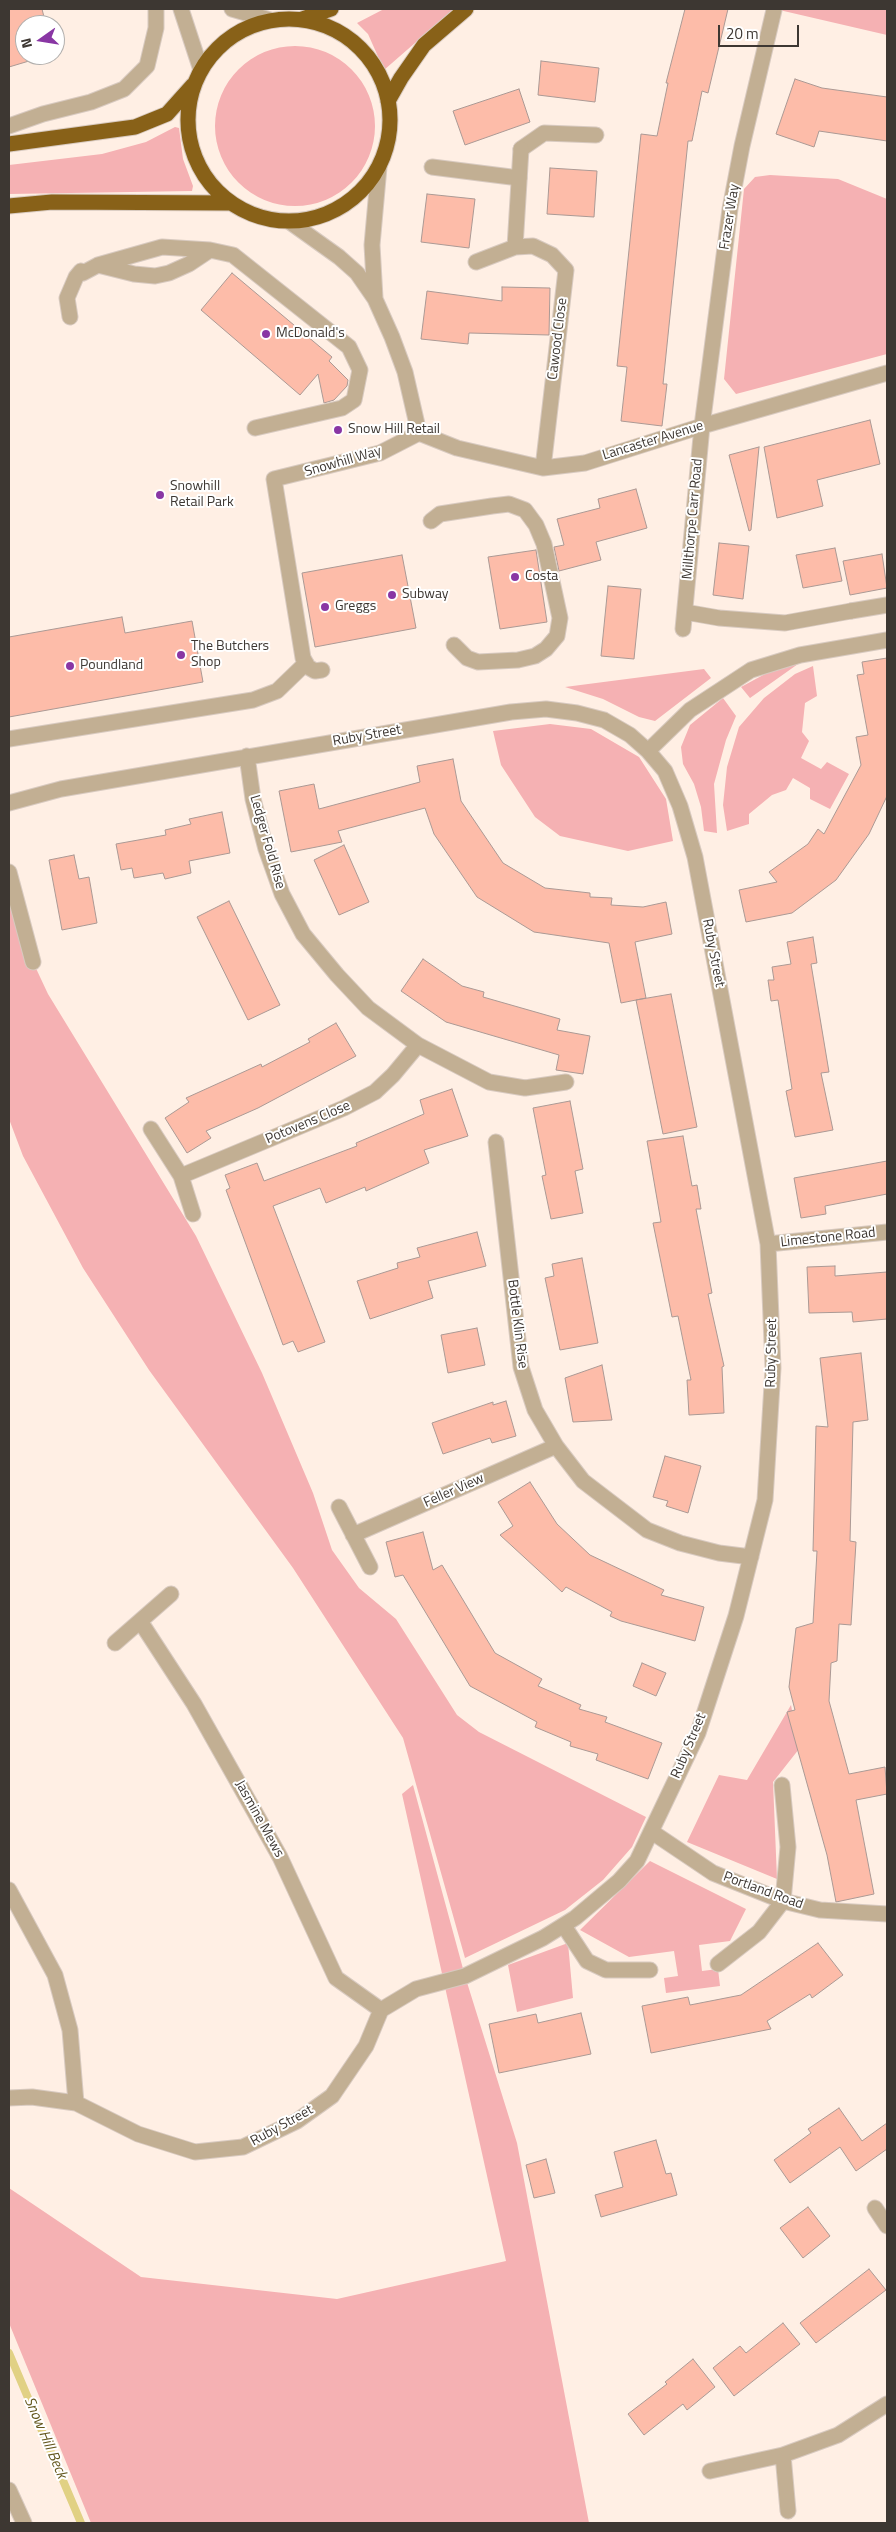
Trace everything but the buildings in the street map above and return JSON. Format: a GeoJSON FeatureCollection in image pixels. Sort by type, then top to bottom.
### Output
{"type":"FeatureCollection","features":[{"type":"Feature","properties":{"kind":"highway"},"geometry":{"type":"LineString","coordinates":[[301,20],[331,9]]}},
{"type":"Feature","properties":{"kind":"highway"},"geometry":{"type":"LineString","coordinates":[[388,101],[404,72],[424,45],[466,9]]}},
{"type":"Feature","properties":{"kind":"highway"},"geometry":{"type":"LineString","coordinates":[[9,144],[135,127],[167,114],[199,76],[214,52],[230,38],[249,27],[270,20],[301,20],[317,22],[352,40],[378,70],[388,101],[390,128],[388,143],[379,166],[356,197],[339,208],[310,220],[290,222],[269,220],[248,213],[230,203],[214,188],[201,169],[192,148],[188,126],[190,103],[199,76]]}},
{"type":"Feature","properties":{"kind":"highway"},"geometry":{"type":"LineString","coordinates":[[9,206],[52,202],[230,203]]}},
{"type":"Feature","properties":{"kind":"street"},"geometry":{"type":"LineString","coordinates":[[9,126],[43,114],[91,102],[124,89],[147,66],[156,28],[156,9]]}},
{"type":"Feature","properties":{"kind":"street"},"geometry":{"type":"LineString","coordinates":[[181,9],[199,76]]}},
{"type":"Feature","properties":{"kind":"street"},"geometry":{"type":"LineString","coordinates":[[232,9],[270,20]]}},
{"type":"Feature","properties":{"kind":"street","name":"Frazer Way"},"geometry":{"type":"LineString","coordinates":[[702,426],[730,209],[742,146],[774,10]]}},
{"type":"Feature","properties":{"kind":"street"},"geometry":{"type":"LineString","coordinates":[[515,248],[521,149],[544,133],[596,135]]}},
{"type":"Feature","properties":{"kind":"street"},"geometry":{"type":"LineString","coordinates":[[375,300],[372,245],[379,166]]}},
{"type":"Feature","properties":{"kind":"street"},"geometry":{"type":"LineString","coordinates":[[432,167],[519,178]]}},
{"type":"Feature","properties":{"kind":"street"},"geometry":{"type":"LineString","coordinates":[[290,222],[338,256],[357,273],[375,300],[405,372],[419,432]]}},
{"type":"Feature","properties":{"kind":"street","name":"Cawood Close"},"geometry":{"type":"LineString","coordinates":[[476,262],[515,248],[533,246],[552,255],[566,270],[543,468]]}},
{"type":"Feature","properties":{"kind":"street"},"geometry":{"type":"LineString","coordinates":[[70,317],[67,298],[76,277],[81,271],[83,273],[98,265],[162,247],[210,250],[233,255],[349,347],[360,370],[354,400],[342,408],[255,428]]}},
{"type":"Feature","properties":{"kind":"street"},"geometry":{"type":"LineString","coordinates":[[98,265],[134,274],[155,276],[169,273],[189,264],[210,250]]}},
{"type":"Feature","properties":{"kind":"street","name":"Lancaster Avenue"},"geometry":{"type":"LineString","coordinates":[[419,432],[457,448],[543,468],[585,463],[702,426],[887,373]]}},
{"type":"Feature","properties":{"kind":"street","name":"Millthorpe Carr Road"},"geometry":{"type":"LineString","coordinates":[[683,629],[702,426]]}},
{"type":"Feature","properties":{"kind":"street","name":"Snowhill Way"},"geometry":{"type":"LineString","coordinates":[[306,663],[303,658],[274,480],[380,453],[419,432]]}},
{"type":"Feature","properties":{"kind":"street"},"geometry":{"type":"LineString","coordinates":[[430,520],[440,514],[509,504],[525,510],[536,525],[544,544],[560,618],[557,636],[546,649],[536,656],[518,660],[478,662],[467,658],[454,645]]}},
{"type":"Feature","properties":{"kind":"street"},"geometry":{"type":"LineString","coordinates":[[685,612],[719,618],[785,623],[887,605]]}},
{"type":"Feature","properties":{"kind":"street"},"geometry":{"type":"LineString","coordinates":[[648,751],[690,710],[750,670],[800,655],[887,640]]}},
{"type":"Feature","properties":{"kind":"street"},"geometry":{"type":"LineString","coordinates":[[9,739],[253,700],[277,691],[306,663],[315,671],[322,670]]}},
{"type":"Feature","properties":{"kind":"street","name":"Ruby Street"},"geometry":{"type":"LineString","coordinates":[[9,803],[62,789],[511,712],[546,709],[577,713],[604,720],[630,735],[648,751],[665,771],[680,806],[695,857],[768,1244],[772,1300],[772,1378],[765,1500],[736,1616],[698,1733],[637,1861],[619,1882],[564,1926],[465,1976],[416,1989],[381,2010],[366,2046],[332,2096],[297,2121],[243,2147],[195,2152],[138,2134],[76,2103],[32,2097],[9,2098]]}},
{"type":"Feature","properties":{"kind":"street","name":"Ledger Fold Rise"},"geometry":{"type":"LineString","coordinates":[[247,756],[253,799],[266,850],[282,894],[303,934],[368,1008],[418,1045],[489,1082],[525,1088],[566,1082]]}},
{"type":"Feature","properties":{"kind":"street"},"geometry":{"type":"LineString","coordinates":[[9,872],[33,962]]}},
{"type":"Feature","properties":{"kind":"street","name":"Potovens Close"},"geometry":{"type":"LineString","coordinates":[[181,1176],[344,1108],[375,1092],[394,1074],[418,1045]]}},
{"type":"Feature","properties":{"kind":"street"},"geometry":{"type":"LineString","coordinates":[[151,1129],[181,1176],[193,1214]]}},
{"type":"Feature","properties":{"kind":"street","name":"Bottle Klin Rise"},"geometry":{"type":"LineString","coordinates":[[496,1142],[521,1367],[535,1410],[556,1446],[583,1481],[647,1530],[680,1543],[718,1553],[751,1557]]}},
{"type":"Feature","properties":{"kind":"street","name":"Limestone Road"},"geometry":{"type":"LineString","coordinates":[[768,1244],[887,1232]]}},
{"type":"Feature","properties":{"kind":"street","name":"Feller View"},"geometry":{"type":"LineString","coordinates":[[353,1535],[556,1446]]}},
{"type":"Feature","properties":{"kind":"street"},"geometry":{"type":"LineString","coordinates":[[339,1507],[370,1567]]}},
{"type":"Feature","properties":{"kind":"street"},"geometry":{"type":"LineString","coordinates":[[115,1643],[171,1594]]}},
{"type":"Feature","properties":{"kind":"street","name":"Jasmine Mews"},"geometry":{"type":"LineString","coordinates":[[140,1621],[194,1704],[280,1857],[336,1978],[381,2010]]}},
{"type":"Feature","properties":{"kind":"street"},"geometry":{"type":"LineString","coordinates":[[718,1964],[759,1932],[783,1901],[788,1847],[782,1785]]}},
{"type":"Feature","properties":{"kind":"street","name":"Portland Road"},"geometry":{"type":"LineString","coordinates":[[652,1832],[713,1873],[783,1901],[820,1910],[887,1914]]}},
{"type":"Feature","properties":{"kind":"street"},"geometry":{"type":"LineString","coordinates":[[9,1890],[54,1976],[70,2030],[76,2103]]}},
{"type":"Feature","properties":{"kind":"street"},"geometry":{"type":"LineString","coordinates":[[564,1926],[587,1962],[606,1970],[650,1970]]}},
{"type":"Feature","properties":{"kind":"street"},"geometry":{"type":"LineString","coordinates":[[875,2208],[887,2226]]}},
{"type":"Feature","properties":{"kind":"street"},"geometry":{"type":"LineString","coordinates":[[710,2471],[782,2455],[838,2435],[887,2404]]}},
{"type":"Feature","properties":{"kind":"street"},"geometry":{"type":"LineString","coordinates":[[782,2455],[788,2511]]}},
{"type":"Feature","properties":{"kind":"street"},"geometry":{"type":"LineString","coordinates":[[9,2490],[24,2523]]}},
{"type":"Feature","properties":{"kind":"shaded area"},"geometry":{"type":"Polygon","coordinates":[[[384,9],[454,9],[384,70],[368,34],[357,23],[384,9]]]}},
{"type":"Feature","properties":{"kind":"shaded area"},"geometry":{"type":"Polygon","coordinates":[[[775,9],[887,9],[887,35],[775,9]]]}},
{"type":"Feature","properties":{"kind":"shaded area"},"geometry":{"type":"Polygon","coordinates":[[[287,46],[303,46],[326,52],[352,69],[369,95],[375,118],[375,134],[369,157],[352,183],[326,200],[303,206],[287,206],[264,200],[244,188],[233,177],[221,157],[215,134],[215,118],[221,95],[233,75],[244,64],[264,52],[287,46]]]}},
{"type":"Feature","properties":{"kind":"shaded area"},"geometry":{"type":"Polygon","coordinates":[[[175,127],[179,128],[183,159],[193,186],[192,191],[9,194],[9,165],[102,154],[146,142],[175,127]]]}},
{"type":"Feature","properties":{"kind":"shaded area"},"geometry":{"type":"Polygon","coordinates":[[[770,175],[838,179],[887,199],[887,354],[736,394],[724,379],[744,189],[755,177],[770,175]]]}},
{"type":"Feature","properties":{"kind":"shaded area"},"geometry":{"type":"Polygon","coordinates":[[[798,664],[750,698],[741,687],[765,674],[798,664]]]}},
{"type":"Feature","properties":{"kind":"shaded area"},"geometry":{"type":"Polygon","coordinates":[[[813,666],[817,696],[805,703],[802,732],[809,741],[801,758],[821,769],[827,762],[849,774],[830,809],[810,799],[810,788],[793,778],[786,790],[772,795],[749,814],[749,824],[727,831],[723,805],[727,767],[739,727],[764,698],[795,674],[813,666]]]}},
{"type":"Feature","properties":{"kind":"shaded area"},"geometry":{"type":"Polygon","coordinates":[[[704,669],[711,678],[655,721],[639,717],[603,699],[565,687],[704,669]]]}},
{"type":"Feature","properties":{"kind":"shaded area"},"geometry":{"type":"Polygon","coordinates":[[[723,698],[736,716],[726,740],[714,784],[717,833],[704,831],[701,807],[694,784],[683,764],[681,747],[690,725],[723,698]]]}},
{"type":"Feature","properties":{"kind":"shaded area"},"geometry":{"type":"Polygon","coordinates":[[[550,724],[591,729],[639,757],[666,799],[673,841],[628,851],[560,836],[535,817],[501,765],[493,731],[550,724]]]}},
{"type":"Feature","properties":{"kind":"shaded area"},"geometry":{"type":"Polygon","coordinates":[[[9,872],[33,962],[48,994],[196,1236],[262,1373],[313,1493],[332,1550],[359,1588],[396,1619],[457,1715],[479,1732],[646,1817],[632,1847],[603,1880],[565,1910],[465,1958],[403,1738],[293,1568],[149,1370],[83,1268],[23,1156],[9,1119],[9,872]]]}},
{"type":"Feature","properties":{"kind":"shaded area"},"geometry":{"type":"Polygon","coordinates":[[[791,1705],[799,1749],[773,1782],[777,1879],[687,1842],[719,1775],[747,1780],[791,1705]]]}},
{"type":"Feature","properties":{"kind":"shaded area"},"geometry":{"type":"Polygon","coordinates":[[[413,1785],[465,1976],[517,2143],[589,2523],[91,2523],[9,2323],[9,2188],[141,2277],[337,2299],[506,2261],[402,1794],[413,1785]]]}},
{"type":"Feature","properties":{"kind":"shaded area"},"geometry":{"type":"Polygon","coordinates":[[[650,1861],[746,1909],[730,1941],[699,1945],[702,1971],[718,1969],[720,1986],[666,1993],[664,1978],[678,1976],[674,1951],[629,1957],[580,1930],[650,1861]]]}},
{"type":"Feature","properties":{"kind":"shaded area"},"geometry":{"type":"Polygon","coordinates":[[[568,1943],[573,1998],[517,2012],[508,1965],[568,1943]]]}},
{"type":"Feature","properties":{"kind":"waterway","name":"Snow Hill Beck"},"geometry":{"type":"LineString","coordinates":[[9,2353],[81,2523]]}},
{"type":"Feature","properties":{"kind":"place","name":"McDonald's"},"geometry":{"type":"Point","coordinates":[266,334]}},
{"type":"Feature","properties":{"kind":"place","name":"Snow Hill Retail"},"geometry":{"type":"Point","coordinates":[338,430]}},
{"type":"Feature","properties":{"kind":"place","name":"Snowhill Retail Park"},"geometry":{"type":"Point","coordinates":[160,495]}},
{"type":"Feature","properties":{"kind":"place","name":"Costa"},"geometry":{"type":"Point","coordinates":[515,577]}},
{"type":"Feature","properties":{"kind":"place","name":"Subway"},"geometry":{"type":"Point","coordinates":[392,595]}},
{"type":"Feature","properties":{"kind":"place","name":"Greggs"},"geometry":{"type":"Point","coordinates":[325,607]}},
{"type":"Feature","properties":{"kind":"place","name":"The Butchers Shop"},"geometry":{"type":"Point","coordinates":[181,655]}},
{"type":"Feature","properties":{"kind":"place","name":"Poundland"},"geometry":{"type":"Point","coordinates":[70,666]}}]}
